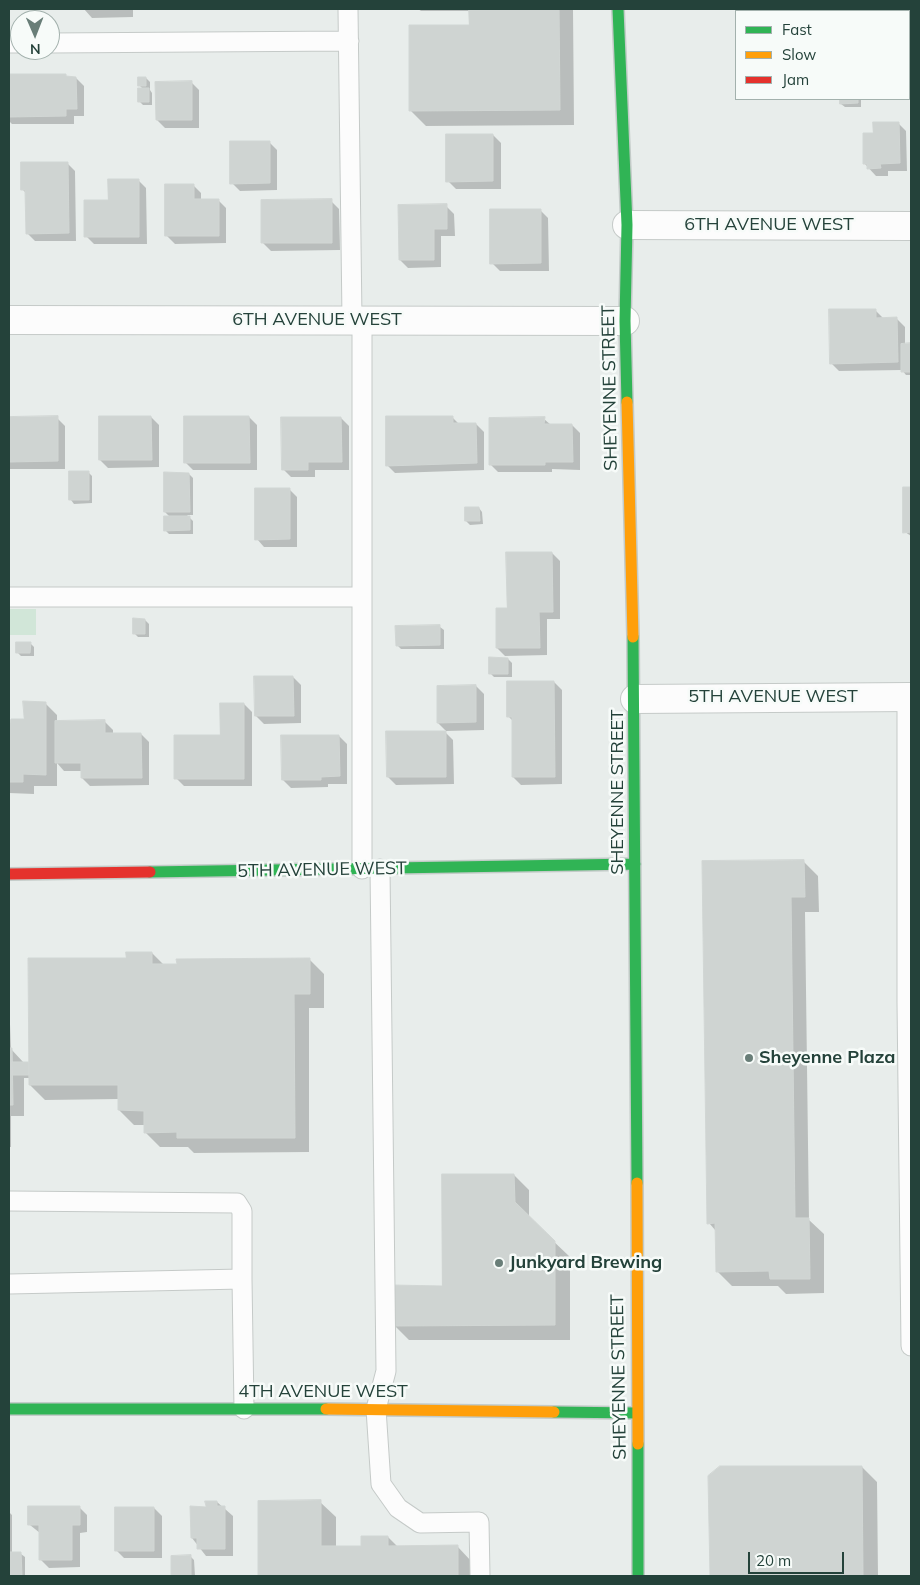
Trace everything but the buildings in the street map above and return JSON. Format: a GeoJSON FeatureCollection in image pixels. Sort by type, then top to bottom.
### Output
{"type":"FeatureCollection","features":[{"type":"Feature","properties":{"kind":"main road","name":"SHEYENNE STREET"},"geometry":{"type":"LineString","coordinates":[[618,9],[627,225],[626,321],[635,699],[638,1576]]}},
{"type":"Feature","properties":{"kind":"main road","name":"5TH AVENUE WEST"},"geometry":{"type":"LineString","coordinates":[[9,874],[635,864]]}},
{"type":"Feature","properties":{"kind":"main road","name":"4TH AVENUE WEST"},"geometry":{"type":"LineString","coordinates":[[9,1409],[376,1409],[637,1413]]}},
{"type":"Feature","properties":{"kind":"street","name":"6TH AVENUE WEST"},"geometry":{"type":"LineString","coordinates":[[627,225],[911,226]]}},
{"type":"Feature","properties":{"kind":"street","name":"6TH AVENUE WEST"},"geometry":{"type":"LineString","coordinates":[[9,320],[626,321]]}},
{"type":"Feature","properties":{"kind":"street","name":"5TH AVENUE WEST"},"geometry":{"type":"LineString","coordinates":[[635,699],[909,697]]}},
{"type":"Feature","properties":{"kind":"lane"},"geometry":{"type":"LineString","coordinates":[[348,9],[357,320],[362,597],[386,1371],[376,1409],[381,1484],[398,1508],[420,1523],[479,1522],[480,1576]]}},
{"type":"Feature","properties":{"kind":"lane"},"geometry":{"type":"LineString","coordinates":[[60,43],[348,41]]}},
{"type":"Feature","properties":{"kind":"lane"},"geometry":{"type":"LineString","coordinates":[[9,597],[362,597]]}},
{"type":"Feature","properties":{"kind":"lane"},"geometry":{"type":"LineString","coordinates":[[909,697],[907,1012],[911,1346]]}},
{"type":"Feature","properties":{"kind":"lane"},"geometry":{"type":"LineString","coordinates":[[9,1201],[237,1203],[242,1211],[244,1409]]}},
{"type":"Feature","properties":{"kind":"lane"},"geometry":{"type":"LineString","coordinates":[[9,1284],[242,1279]]}},
{"type":"Feature","properties":{"kind":"green space"},"geometry":{"type":"Polygon","coordinates":[[[9,609],[36,609],[36,635],[9,635],[9,609]]]}},
{"type":"Feature","properties":{"kind":"traffic: fast"},"geometry":{"type":"LineString","coordinates":[[618,9],[627,225],[625,321],[627,402]]}},
{"type":"Feature","properties":{"kind":"traffic: fast"},"geometry":{"type":"LineString","coordinates":[[633,637],[637,1183]]}},
{"type":"Feature","properties":{"kind":"traffic: fast"},"geometry":{"type":"LineString","coordinates":[[150,872],[635,864]]}},
{"type":"Feature","properties":{"kind":"traffic: fast"},"geometry":{"type":"LineString","coordinates":[[9,1409],[326,1409]]}},
{"type":"Feature","properties":{"kind":"traffic: fast"},"geometry":{"type":"LineString","coordinates":[[554,1412],[637,1413]]}},
{"type":"Feature","properties":{"kind":"traffic: fast"},"geometry":{"type":"LineString","coordinates":[[638,1444],[638,1576]]}},
{"type":"Feature","properties":{"kind":"traffic: slow"},"geometry":{"type":"LineString","coordinates":[[627,402],[633,637]]}},
{"type":"Feature","properties":{"kind":"traffic: slow"},"geometry":{"type":"LineString","coordinates":[[637,1183],[638,1444]]}},
{"type":"Feature","properties":{"kind":"traffic: slow"},"geometry":{"type":"LineString","coordinates":[[326,1409],[554,1412]]}},
{"type":"Feature","properties":{"kind":"traffic: jam"},"geometry":{"type":"LineString","coordinates":[[9,874],[150,872]]}},
{"type":"Feature","properties":{"kind":"place","name":"Sheyenne Plaza"},"geometry":{"type":"Point","coordinates":[749,1058]}},
{"type":"Feature","properties":{"kind":"place","name":"Junkyard Brewing"},"geometry":{"type":"Point","coordinates":[499,1263]}}]}
